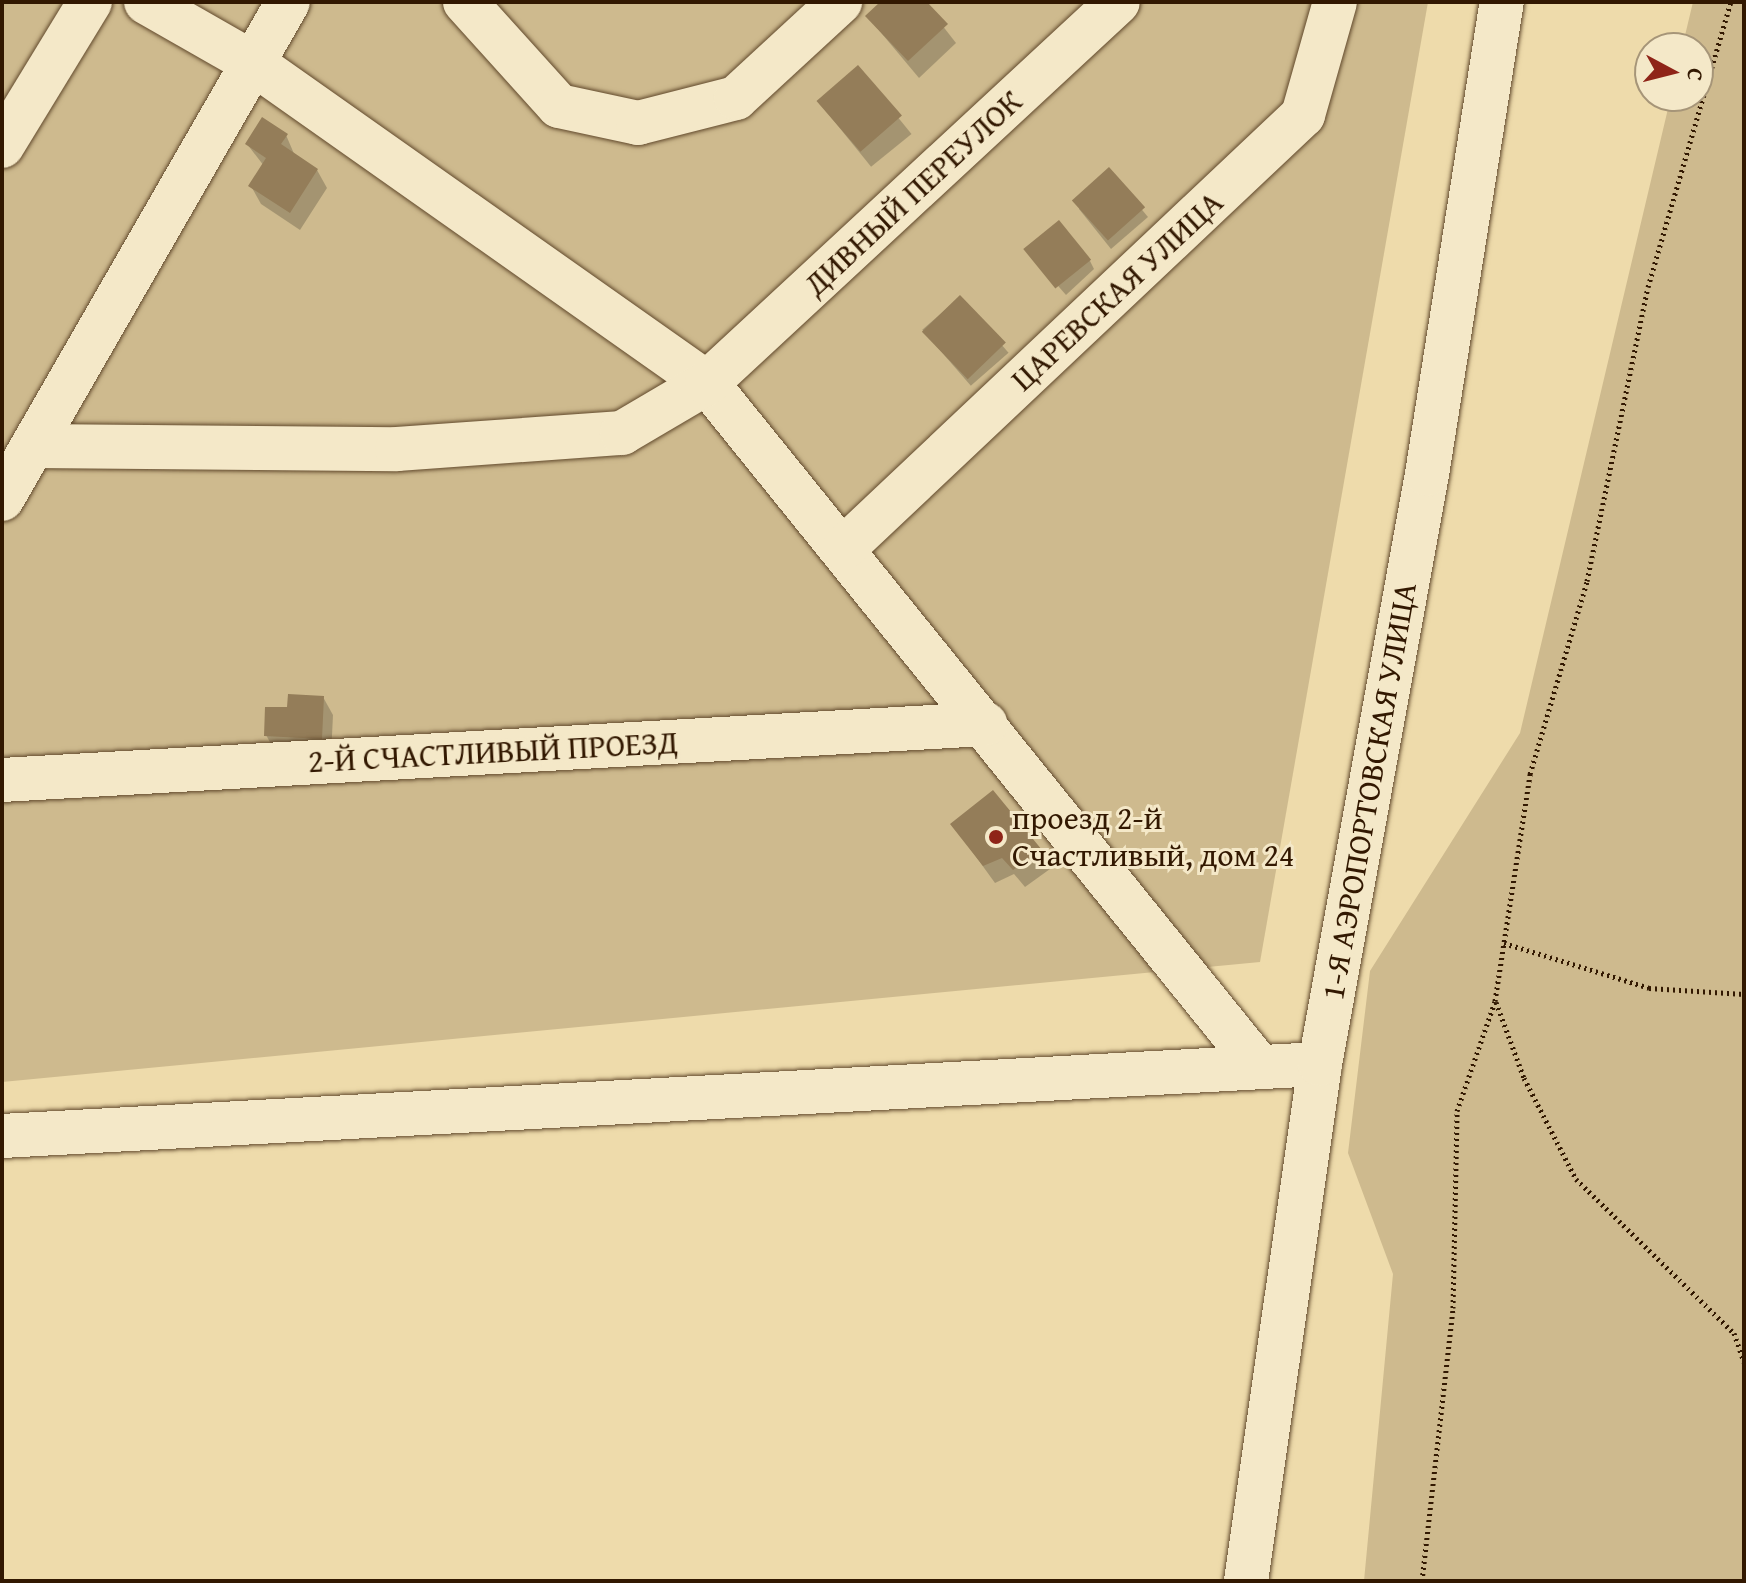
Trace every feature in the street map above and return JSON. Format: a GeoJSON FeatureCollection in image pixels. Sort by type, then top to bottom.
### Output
{"type":"FeatureCollection","features":[{"type":"Feature","properties":{"kind":"street"},"geometry":{"type":"LineString","coordinates":[[2,146],[90,2]]}},
{"type":"Feature","properties":{"kind":"street"},"geometry":{"type":"LineString","coordinates":[[146,2],[253,63],[707,383],[844,548],[1257,1064]]}},
{"type":"Feature","properties":{"kind":"street"},"geometry":{"type":"LineString","coordinates":[[2,499],[288,2]]}},
{"type":"Feature","properties":{"kind":"street"},"geometry":{"type":"LineString","coordinates":[[465,2],[559,106],[638,123],[736,98],[840,2]]}},
{"type":"Feature","properties":{"kind":"street","name":"ДИВНЫЙ ПЕРЕУЛОК"},"geometry":{"type":"LineString","coordinates":[[34,446],[397,449],[622,433],[707,383],[1118,2]]}},
{"type":"Feature","properties":{"kind":"street","name":"ЦАРЕВСКАЯ УЛИЦА"},"geometry":{"type":"LineString","coordinates":[[844,548],[1303,115],[1335,2]]}},
{"type":"Feature","properties":{"kind":"street","name":"1-Я АЭРОПОРТОВСКАЯ УЛИЦА"},"geometry":{"type":"LineString","coordinates":[[1246,1581],[1320,1064],[1427,474],[1502,2]]}},
{"type":"Feature","properties":{"kind":"street","name":"2-Й СЧАСТЛИВЫЙ ПРОЕЗД"},"geometry":{"type":"LineString","coordinates":[[2,780],[985,724]]}},
{"type":"Feature","properties":{"kind":"street"},"geometry":{"type":"LineString","coordinates":[[2,1136],[1257,1064],[1320,1064]]}},
{"type":"Feature","properties":{"kind":"path"},"geometry":{"type":"LineString","coordinates":[[1422,1581],[1453,1308],[1457,1111],[1495,1001],[1530,774],[1587,581],[1648,287],[1731,2]]}},
{"type":"Feature","properties":{"kind":"path"},"geometry":{"type":"LineString","coordinates":[[1504,943],[1649,988],[1744,994]]}},
{"type":"Feature","properties":{"kind":"path"},"geometry":{"type":"LineString","coordinates":[[1495,1001],[1524,1078],[1576,1179],[1734,1333],[1744,1362]]}},
{"type":"Feature","properties":{"kind":"shaded area"},"geometry":{"type":"Polygon","coordinates":[[[2,2],[1428,2],[1260,962],[2,1082],[2,2]]]}},
{"type":"Feature","properties":{"kind":"shaded area"},"geometry":{"type":"Polygon","coordinates":[[[1693,2],[1744,2],[1744,1581],[1364,1581],[1393,1274],[1348,1153],[1370,971],[1520,733],[1667,112],[1714,112],[1714,32],[1686,32],[1693,2]]]}},
{"type":"Feature","properties":{"kind":"building"},"geometry":{"type":"Polygon","coordinates":[[[880,2],[927,2],[948,24],[908,61],[865,16],[880,2]]]}},
{"type":"Feature","properties":{"kind":"building"},"geometry":{"type":"Polygon","coordinates":[[[858,65],[902,116],[860,152],[816,101],[858,65]]]}},
{"type":"Feature","properties":{"kind":"building"},"geometry":{"type":"Polygon","coordinates":[[[262,117],[288,134],[281,144],[318,169],[290,213],[248,186],[266,158],[245,144],[262,117]]]}},
{"type":"Feature","properties":{"kind":"building"},"geometry":{"type":"Polygon","coordinates":[[[1109,167],[1145,207],[1108,241],[1072,200],[1109,167]]]}},
{"type":"Feature","properties":{"kind":"building"},"geometry":{"type":"Polygon","coordinates":[[[1059,220],[1091,260],[1055,289],[1023,249],[1059,220]]]}},
{"type":"Feature","properties":{"kind":"building"},"geometry":{"type":"Polygon","coordinates":[[[960,295],[1006,342],[968,379],[922,332],[960,295]]]}},
{"type":"Feature","properties":{"kind":"building"},"geometry":{"type":"Polygon","coordinates":[[[288,694],[324,696],[322,739],[264,736],[265,707],[287,707],[288,694]]]}},
{"type":"Feature","properties":{"kind":"building","name":"проезд 2-й Счастливый, дом 24"},"geometry":{"type":"Polygon","coordinates":[[[993,790],[1042,850],[1013,870],[1002,858],[983,866],[950,824],[993,790]]]}},
{"type":"Feature","properties":{"kind":"place","name":"проезд 2-й Счастливый, дом 24"},"geometry":{"type":"Point","coordinates":[996,837]}}]}
